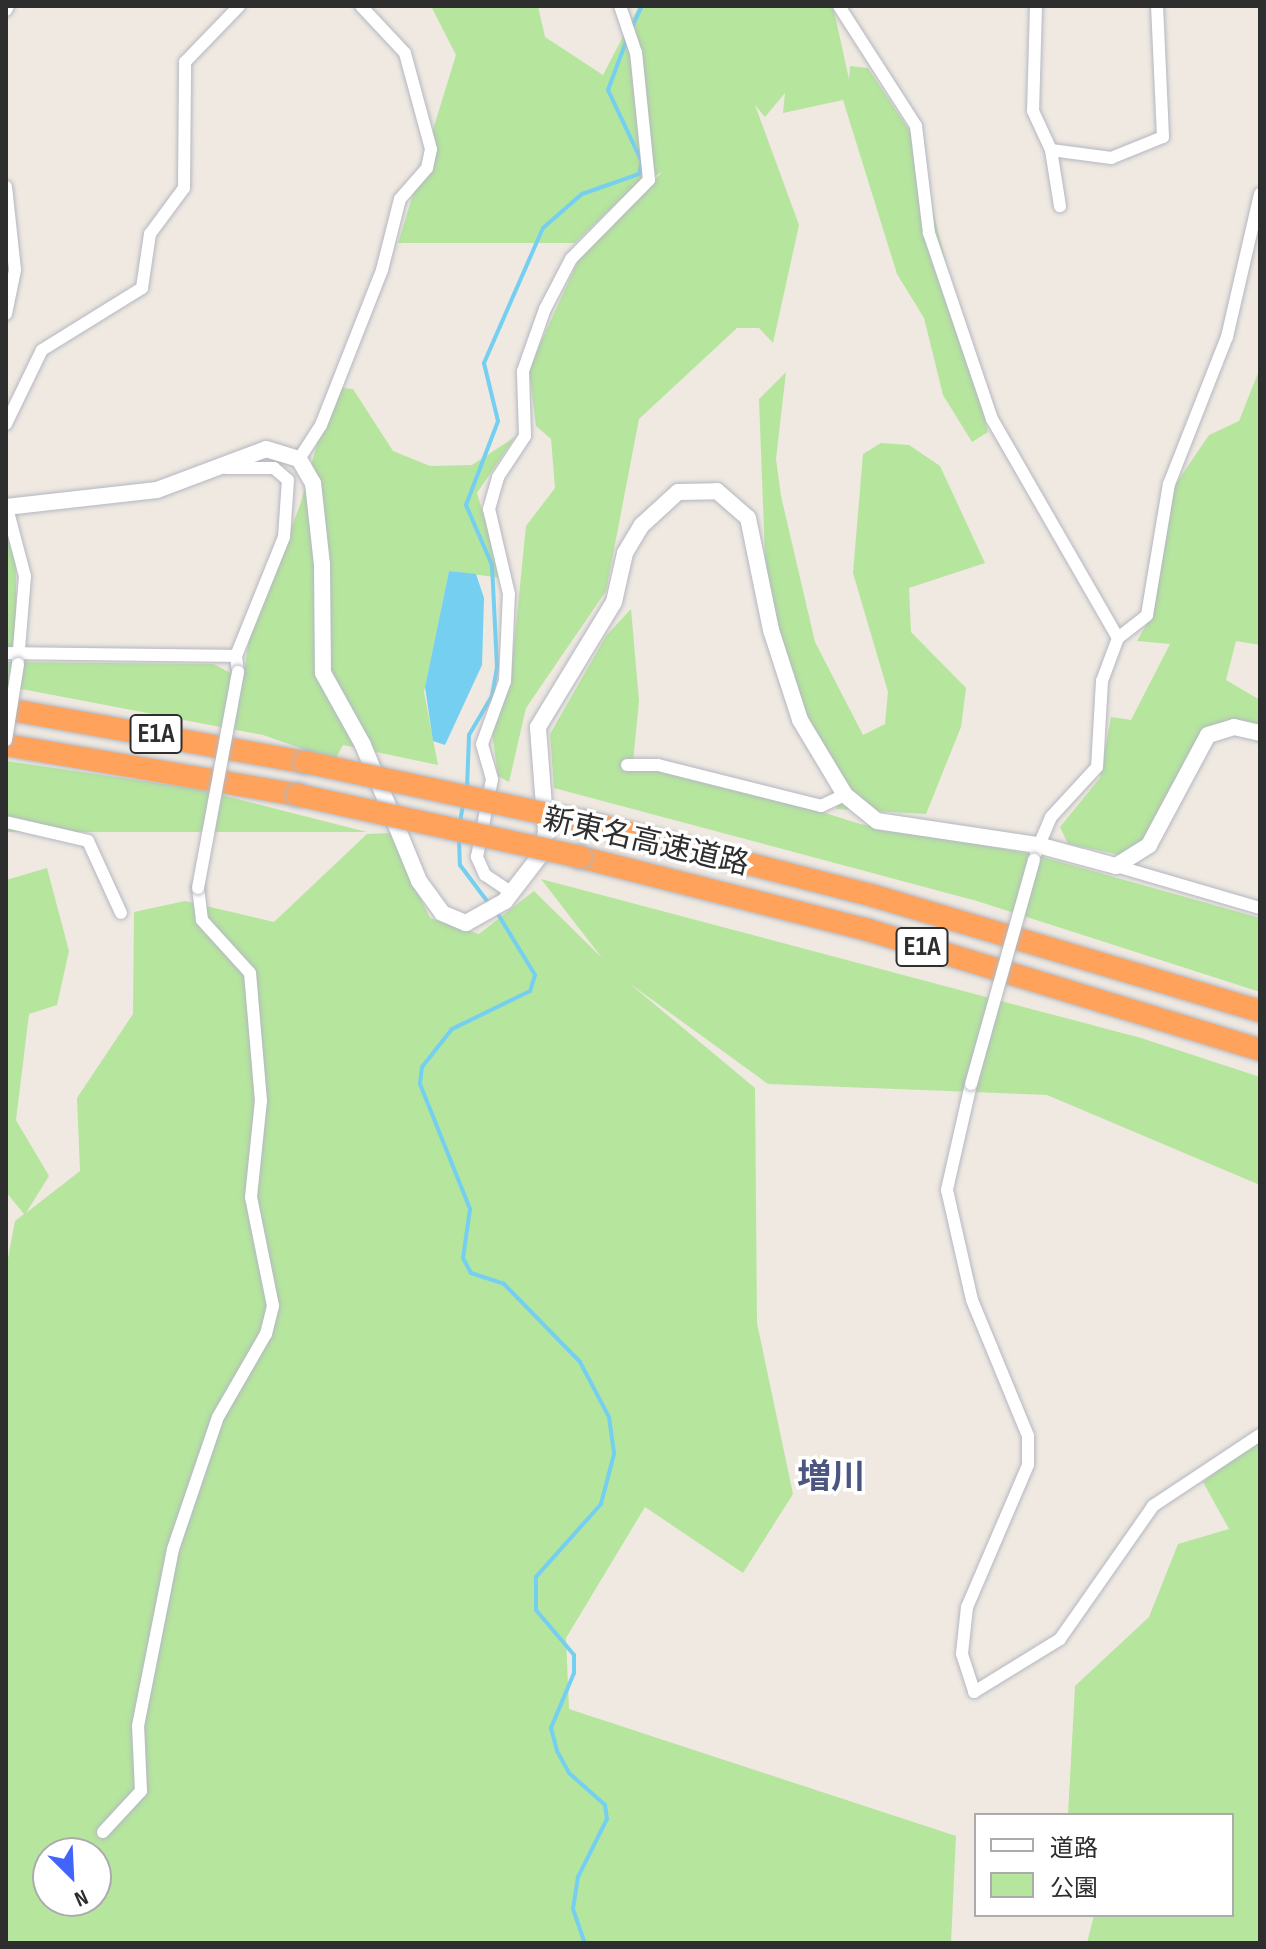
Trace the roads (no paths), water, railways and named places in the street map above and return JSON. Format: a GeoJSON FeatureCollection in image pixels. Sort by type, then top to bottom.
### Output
{"type":"FeatureCollection","features":[{"type":"Feature","properties":{"kind":"highway","name":"新東名高速道路"},"geometry":{"type":"LineString","coordinates":[[6,709],[305,762],[586,822],[874,896],[1260,1011]]}},
{"type":"Feature","properties":{"kind":"highway","name":"新東名高速道路"},"geometry":{"type":"LineString","coordinates":[[6,742],[298,795],[580,857],[868,930],[1260,1050]]}},
{"type":"Feature","properties":{"kind":"street"},"geometry":{"type":"LineString","coordinates":[[6,424],[42,350],[142,288],[150,234],[184,188],[185,62],[239,6]]}},
{"type":"Feature","properties":{"kind":"street"},"geometry":{"type":"LineString","coordinates":[[299,459],[321,425],[382,270],[400,199],[427,168],[431,149],[405,53],[361,6]]}},
{"type":"Feature","properties":{"kind":"street"},"geometry":{"type":"LineString","coordinates":[[512,893],[485,875],[477,857],[492,779],[482,744],[505,681],[509,594],[489,509],[498,477],[525,436],[523,371],[545,309],[571,259],[649,180],[633,45],[620,6]]}},
{"type":"Feature","properties":{"kind":"street"},"geometry":{"type":"LineString","coordinates":[[839,6],[916,126],[929,233],[992,419],[1118,638]]}},
{"type":"Feature","properties":{"kind":"street"},"geometry":{"type":"LineString","coordinates":[[1036,6],[1033,111],[1051,150],[1060,206]]}},
{"type":"Feature","properties":{"kind":"street"},"geometry":{"type":"LineString","coordinates":[[1051,150],[1111,158],[1163,137],[1157,6]]}},
{"type":"Feature","properties":{"kind":"street"},"geometry":{"type":"LineString","coordinates":[[6,187],[15,270],[6,314]]}},
{"type":"Feature","properties":{"kind":"street"},"geometry":{"type":"LineString","coordinates":[[1260,194],[1227,337],[1169,484],[1147,615],[1118,638],[1102,681],[1097,767],[1051,817],[1036,852],[971,1084],[947,1190],[972,1300],[1028,1436],[1028,1465],[967,1607],[962,1654],[974,1692],[1060,1639],[1153,1506],[1260,1435]]}},
{"type":"Feature","properties":{"kind":"street"},"geometry":{"type":"LineString","coordinates":[[6,742],[25,576],[6,508],[157,490],[266,449],[299,459],[313,483],[322,564],[323,673],[363,745],[419,881],[442,913],[466,923],[486,918],[512,893],[539,857],[546,832],[538,727],[614,602],[625,553],[642,525],[678,492],[717,491],[748,518],[784,683],[845,795],[877,821],[1116,866],[1260,908]]}},
{"type":"Feature","properties":{"kind":"street"},"geometry":{"type":"LineString","coordinates":[[103,1832],[141,1791],[138,1726],[173,1549],[218,1417],[266,1334],[273,1306],[251,1197],[261,1101],[250,973],[202,920],[198,888],[238,672],[236,656],[284,537],[288,480],[274,468],[210,468]]}},
{"type":"Feature","properties":{"kind":"street"},"geometry":{"type":"LineString","coordinates":[[14,657],[236,656]]}},
{"type":"Feature","properties":{"kind":"street"},"geometry":{"type":"LineString","coordinates":[[1116,866],[1149,845],[1208,735],[1234,727],[1260,733]]}},
{"type":"Feature","properties":{"kind":"street"},"geometry":{"type":"LineString","coordinates":[[627,765],[658,765],[821,806],[845,795]]}},
{"type":"Feature","properties":{"kind":"street"},"geometry":{"type":"LineString","coordinates":[[6,822],[88,841],[121,913]]}},
{"type":"Feature","properties":{"kind":"water"},"geometry":{"type":"Polygon","coordinates":[[[449,571],[476,574],[484,598],[482,665],[445,745],[433,741],[425,687],[449,571]]]}},
{"type":"Feature","properties":{"kind":"waterway"},"geometry":{"type":"LineString","coordinates":[[632,27],[642,6]]}},
{"type":"Feature","properties":{"kind":"waterway"},"geometry":{"type":"LineString","coordinates":[[467,788],[469,735],[492,696],[497,667],[492,565],[466,505],[498,421],[484,363],[543,228],[582,194],[639,174],[642,162],[608,90],[627,39]]}},
{"type":"Feature","properties":{"kind":"waterway"},"geometry":{"type":"LineString","coordinates":[[460,823],[463,804]]}},
{"type":"Feature","properties":{"kind":"waterway"},"geometry":{"type":"LineString","coordinates":[[459,840],[460,865],[490,905]]}},
{"type":"Feature","properties":{"kind":"waterway"},"geometry":{"type":"LineString","coordinates":[[496,911],[535,975],[530,991],[452,1029],[422,1067],[420,1084],[470,1209],[463,1258],[471,1273],[504,1284],[580,1362],[609,1417],[614,1454],[601,1504],[536,1577],[536,1610],[574,1655],[574,1673],[551,1728],[557,1751],[569,1773],[605,1805],[607,1819],[578,1877],[573,1909],[585,1943]]}},
{"type":"Feature","properties":{"kind":"district","name":"増川"},"geometry":{"type":"Point","coordinates":[831,1478]}}]}
